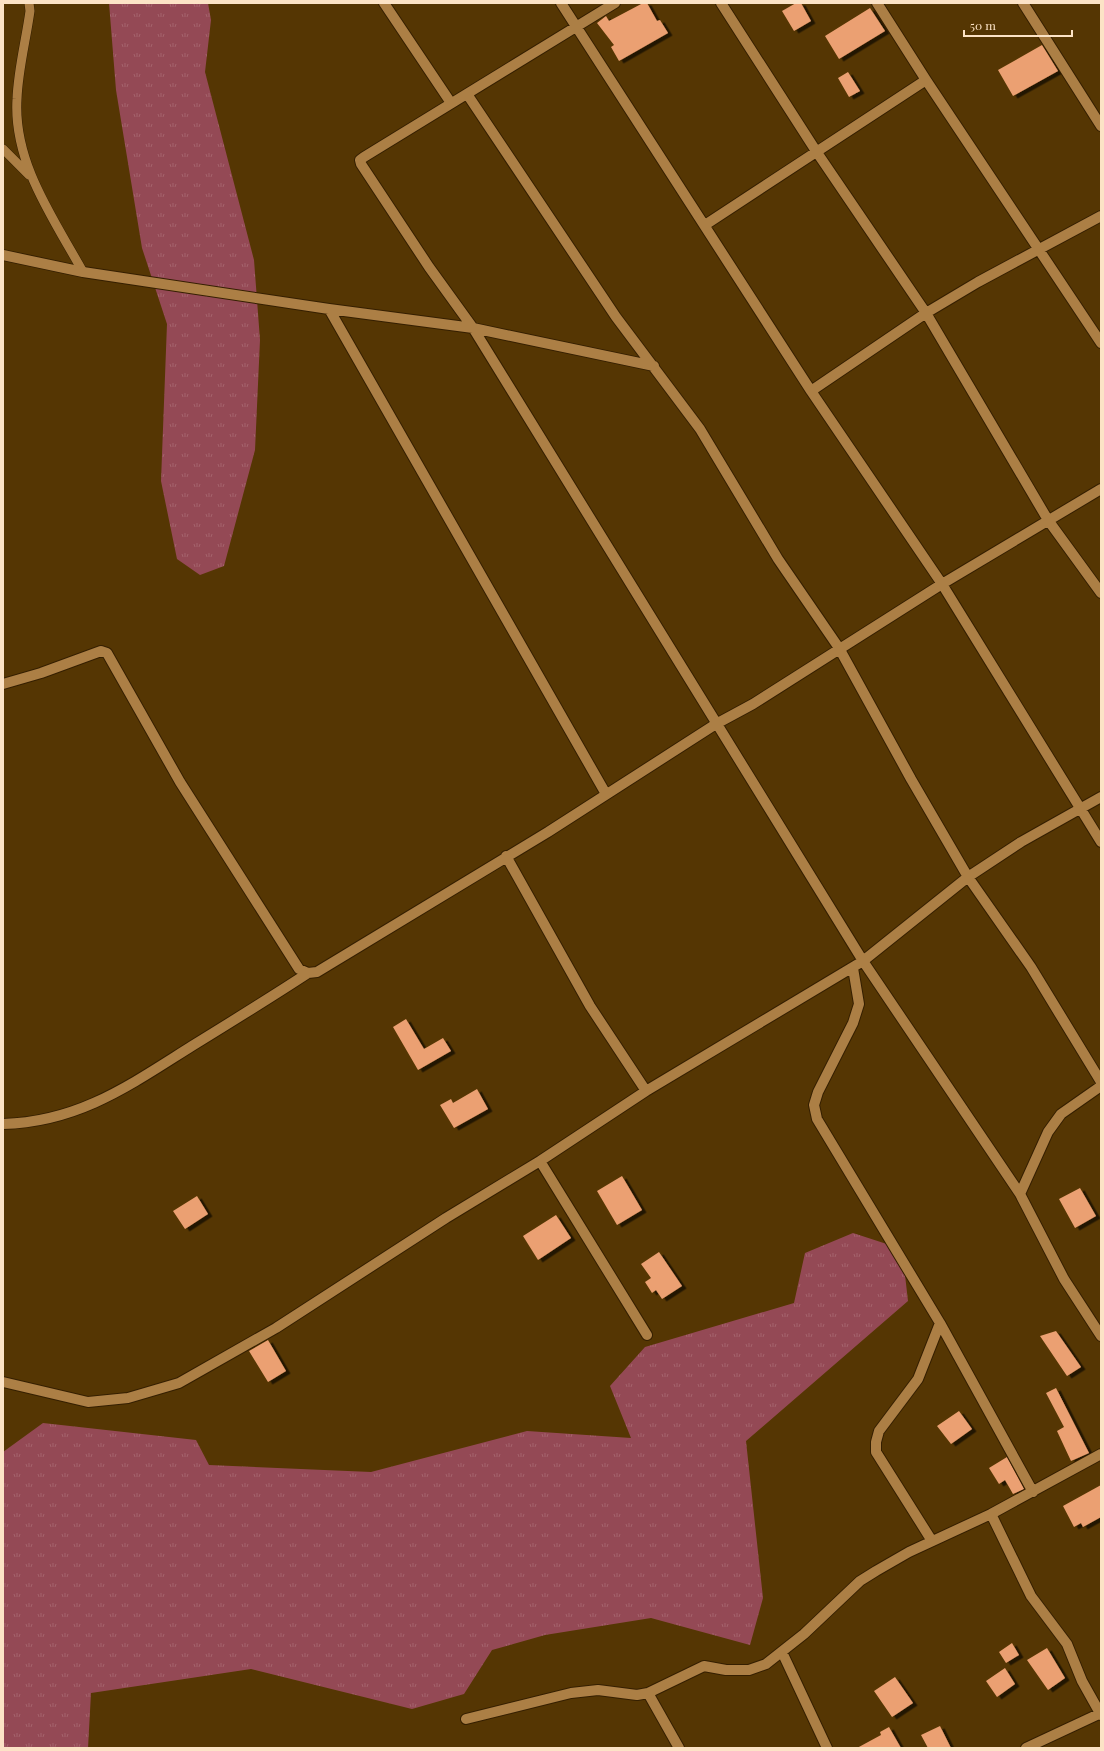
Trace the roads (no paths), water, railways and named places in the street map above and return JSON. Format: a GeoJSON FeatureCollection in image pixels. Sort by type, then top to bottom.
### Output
{"type":"FeatureCollection","features":[{"type":"Feature","properties":{"kind":"street"},"geometry":{"type":"LineString","coordinates":[[384,3],[451,104]]}},
{"type":"Feature","properties":{"kind":"street"},"geometry":{"type":"LineString","coordinates":[[561,3],[811,391],[942,584],[1101,842]]}},
{"type":"Feature","properties":{"kind":"street"},"geometry":{"type":"LineString","coordinates":[[615,3],[360,160],[361,164],[428,267],[473,328],[863,961],[1020,1194],[1064,1279],[1101,1336]]}},
{"type":"Feature","properties":{"kind":"street"},"geometry":{"type":"LineString","coordinates":[[721,3],[816,151],[926,313],[1048,520],[1101,593]]}},
{"type":"Feature","properties":{"kind":"street"},"geometry":{"type":"LineString","coordinates":[[877,3],[926,80],[1101,343]]}},
{"type":"Feature","properties":{"kind":"street"},"geometry":{"type":"LineString","coordinates":[[1024,3],[1101,126]]}},
{"type":"Feature","properties":{"kind":"street"},"geometry":{"type":"LineString","coordinates":[[705,225],[926,80]]}},
{"type":"Feature","properties":{"kind":"street"},"geometry":{"type":"LineString","coordinates":[[467,94],[616,317],[700,429],[778,559],[839,648],[911,779],[968,877],[1031,967],[1101,1082]]}},
{"type":"Feature","properties":{"kind":"street"},"geometry":{"type":"LineString","coordinates":[[811,391],[926,313],[978,282],[1101,216]]}},
{"type":"Feature","properties":{"kind":"street"},"geometry":{"type":"LineString","coordinates":[[3,255],[83,272],[330,309],[473,328],[654,366]]}},
{"type":"Feature","properties":{"kind":"street"},"geometry":{"type":"LineString","coordinates":[[330,309],[606,794]]}},
{"type":"Feature","properties":{"kind":"street"},"geometry":{"type":"LineString","coordinates":[[3,1124],[25,1123],[69,1114],[106,1098],[308,973],[317,972],[506,856],[548,832],[716,724],[753,704],[942,584],[1101,489]]}},
{"type":"Feature","properties":{"kind":"street"},"geometry":{"type":"LineString","coordinates":[[3,684],[101,651],[107,653],[180,782],[299,968],[308,973]]}},
{"type":"Feature","properties":{"kind":"street"},"geometry":{"type":"LineString","coordinates":[[3,1382],[88,1402],[128,1398],[179,1382],[276,1328],[446,1218],[540,1161],[646,1091],[853,968],[968,877],[1080,807],[1101,797]]}},
{"type":"Feature","properties":{"kind":"street"},"geometry":{"type":"LineString","coordinates":[[506,856],[590,1006],[646,1091]]}},
{"type":"Feature","properties":{"kind":"street"},"geometry":{"type":"LineString","coordinates":[[853,968],[859,1004],[853,1023],[818,1092],[814,1105],[816,1119],[940,1323],[1033,1492]]}},
{"type":"Feature","properties":{"kind":"street"},"geometry":{"type":"LineString","coordinates":[[1020,1194],[1048,1132],[1061,1114],[1101,1086]]}},
{"type":"Feature","properties":{"kind":"street"},"geometry":{"type":"LineString","coordinates":[[540,1161],[647,1335]]}},
{"type":"Feature","properties":{"kind":"street"},"geometry":{"type":"LineString","coordinates":[[932,1541],[876,1452],[876,1442],[879,1431],[918,1379],[940,1323]]}},
{"type":"Feature","properties":{"kind":"street"},"geometry":{"type":"LineString","coordinates":[[466,1719],[571,1693],[598,1690],[637,1696],[648,1693],[704,1666],[726,1670],[749,1670],[766,1664],[782,1652],[860,1581],[909,1552],[991,1514],[1101,1454]]}},
{"type":"Feature","properties":{"kind":"street"},"geometry":{"type":"LineString","coordinates":[[991,1514],[1031,1596],[1067,1644],[1082,1681],[1101,1714],[1026,1748]]}},
{"type":"Feature","properties":{"kind":"street"},"geometry":{"type":"LineString","coordinates":[[782,1652],[827,1748]]}},
{"type":"Feature","properties":{"kind":"street"},"geometry":{"type":"LineString","coordinates":[[648,1693],[679,1748]]}},
{"type":"Feature","properties":{"kind":"lane"},"geometry":{"type":"LineString","coordinates":[[29,3],[30,12],[16,99],[19,139],[30,176],[83,272]]}},
{"type":"Feature","properties":{"kind":"lane"},"geometry":{"type":"LineString","coordinates":[[3,149],[30,176]]}}]}
